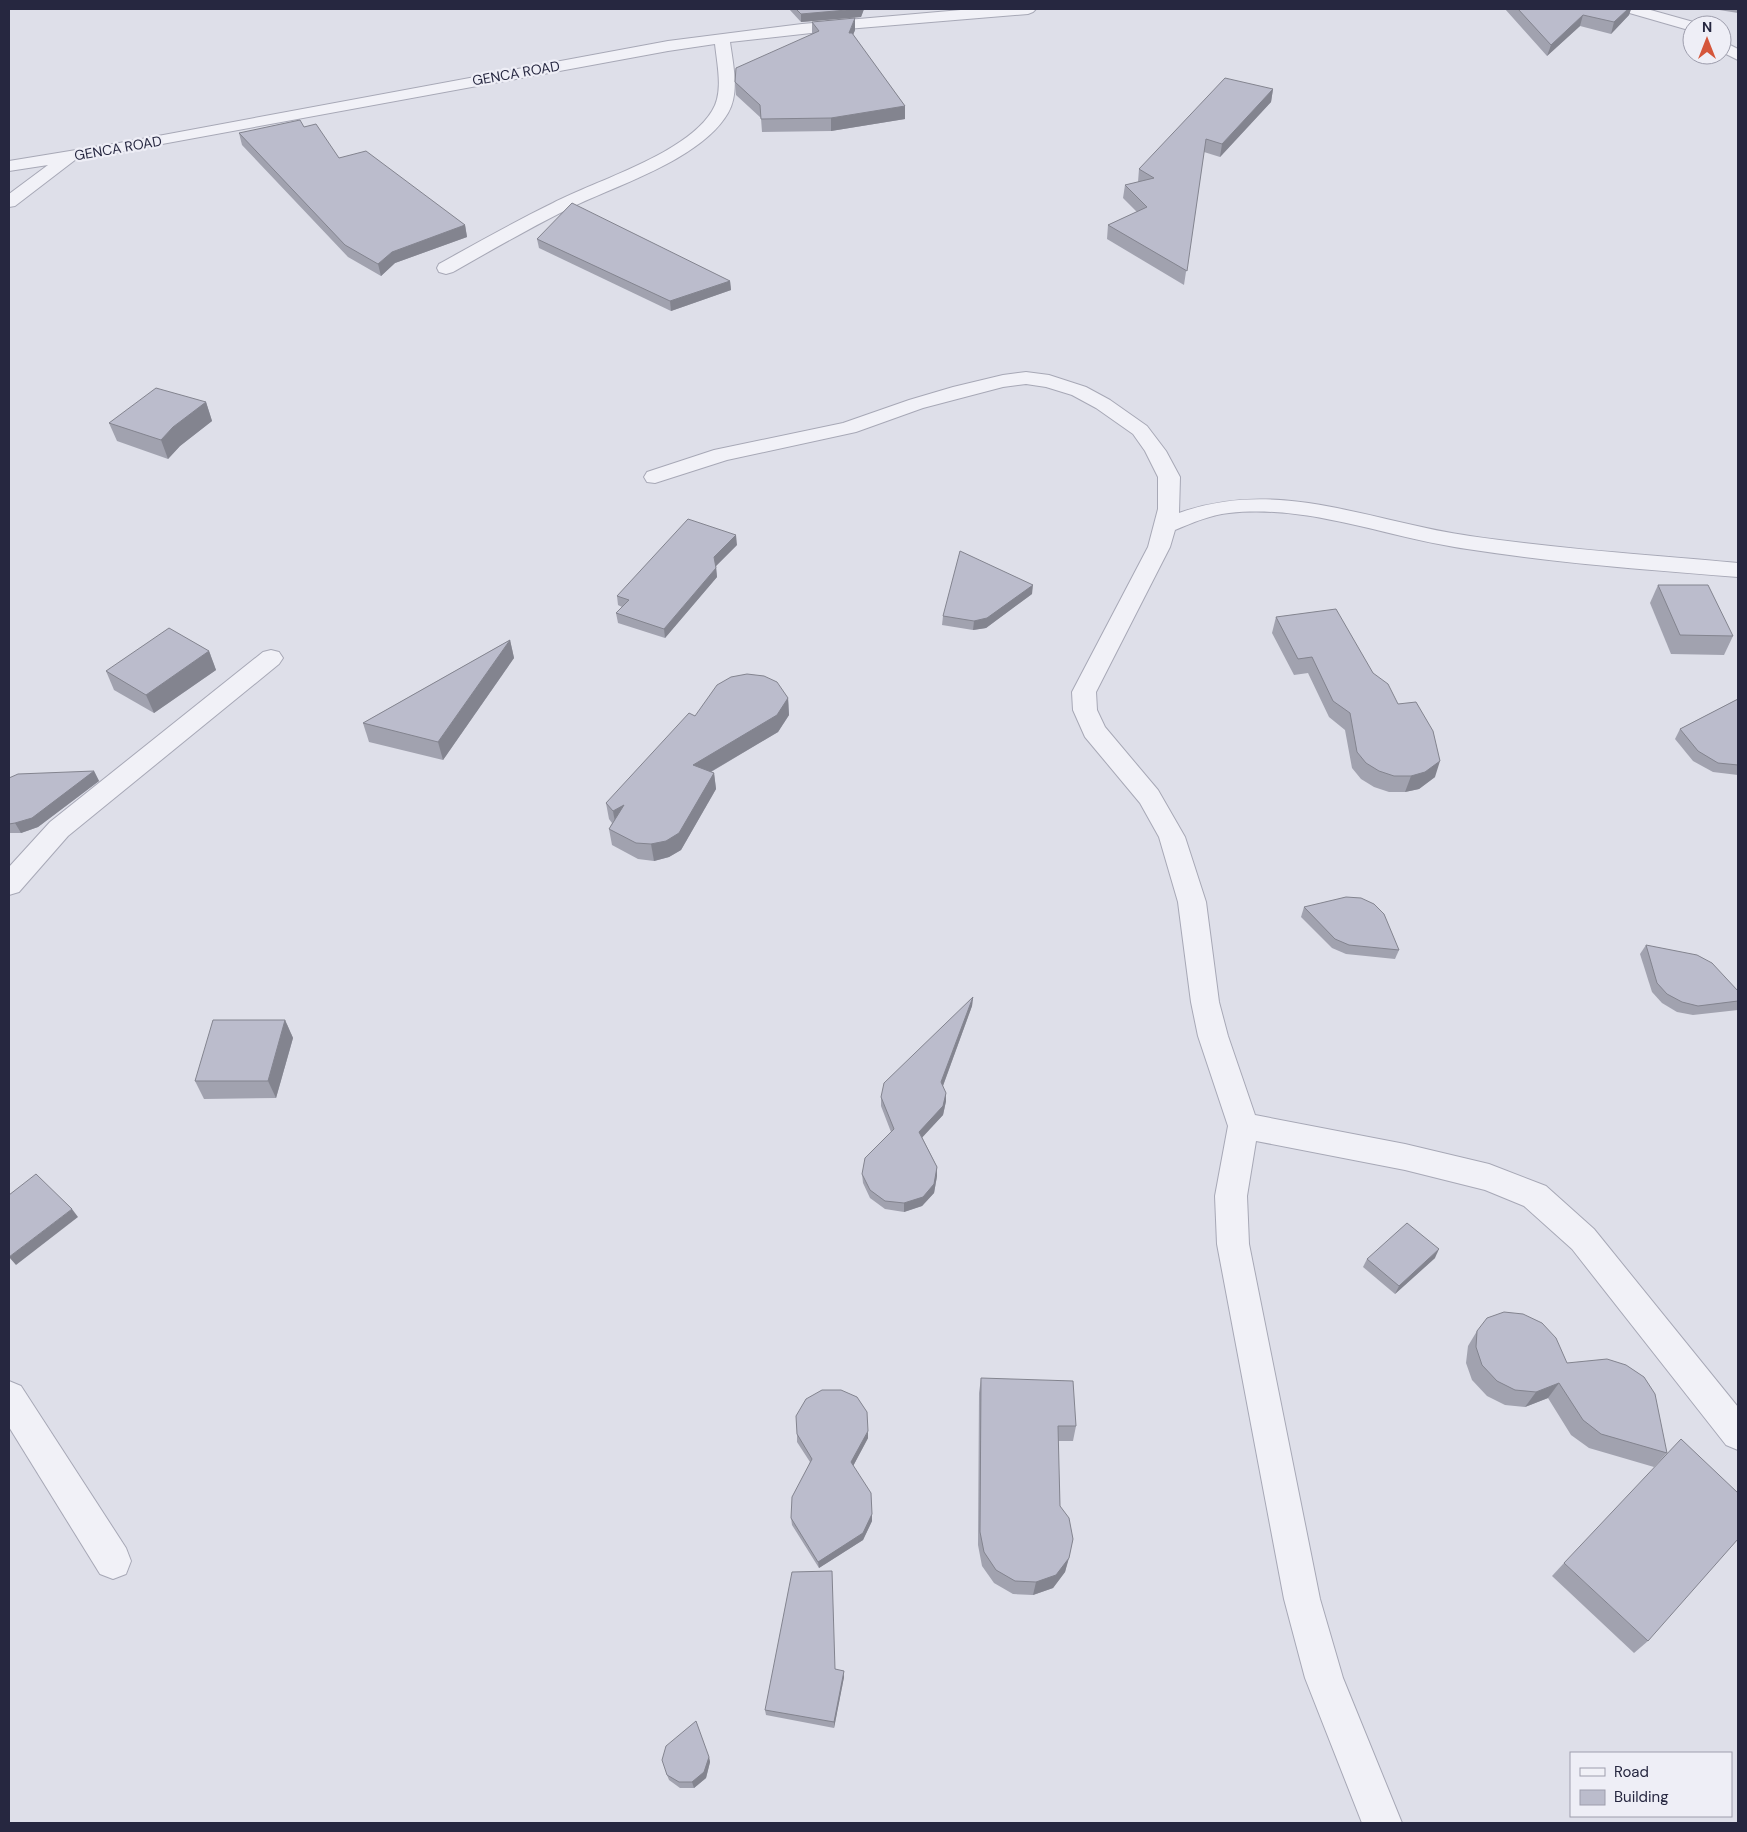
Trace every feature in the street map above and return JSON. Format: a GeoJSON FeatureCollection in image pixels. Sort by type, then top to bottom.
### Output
{"type":"FeatureCollection","features":[{"type":"Feature","properties":{"kind":"street","name":"GENCA ROAD"},"geometry":{"type":"LineString","coordinates":[[9,166],[68,158],[500,76],[722,38],[880,20],[1028,9]]}},
{"type":"Feature","properties":{"kind":"street"},"geometry":{"type":"LineString","coordinates":[[1631,9],[1682,23]]}},
{"type":"Feature","properties":{"kind":"street"},"geometry":{"type":"LineString","coordinates":[[446,268],[560,206],[687,145],[708,129],[722,112],[726,86],[722,38]]}},
{"type":"Feature","properties":{"kind":"street"},"geometry":{"type":"LineString","coordinates":[[9,202],[68,158]]}},
{"type":"Feature","properties":{"kind":"street"},"geometry":{"type":"LineString","coordinates":[[655,477],[722,454],[849,428],[916,404],[960,391],[1026,378],[1050,381],[1079,391],[1140,430],[1156,451],[1170,477],[1169,510],[1158,547],[1084,692],[1085,710],[1094,730],[1149,797],[1172,837],[1192,902],[1205,1002],[1213,1036],[1243,1126],[1231,1196],[1233,1244],[1302,1599],[1324,1678],[1382,1823]]}},
{"type":"Feature","properties":{"kind":"street"},"geometry":{"type":"LineString","coordinates":[[1164,526],[1200,512],[1228,506],[1258,505],[1299,509],[1463,542],[1581,558],[1738,570]]}},
{"type":"Feature","properties":{"kind":"street"},"geometry":{"type":"LineString","coordinates":[[9,885],[59,829],[271,658]]}},
{"type":"Feature","properties":{"kind":"street"},"geometry":{"type":"LineString","coordinates":[[1243,1126],[1405,1157],[1470,1172],[1489,1177],[1535,1196],[1583,1239],[1738,1433]]}},
{"type":"Feature","properties":{"kind":"street"},"geometry":{"type":"LineString","coordinates":[[9,1397],[112,1561]]}},
{"type":"Feature","properties":{"kind":"building"},"geometry":{"type":"Polygon","coordinates":[[[796,9],[858,9],[801,14],[796,9]]]}},
{"type":"Feature","properties":{"kind":"building"},"geometry":{"type":"Polygon","coordinates":[[[1518,9],[1628,9],[1614,22],[1583,15],[1551,45],[1518,9]]]}},
{"type":"Feature","properties":{"kind":"building"},"geometry":{"type":"Polygon","coordinates":[[[855,18],[849,33],[852,33],[905,106],[831,118],[761,119],[760,105],[735,82],[736,68],[819,31],[812,22],[855,18]]]}},
{"type":"Feature","properties":{"kind":"building"},"geometry":{"type":"Polygon","coordinates":[[[1225,78],[1273,89],[1222,144],[1206,139],[1187,271],[1108,225],[1147,207],[1125,185],[1154,178],[1139,169],[1225,78]]]}},
{"type":"Feature","properties":{"kind":"building"},"geometry":{"type":"Polygon","coordinates":[[[300,120],[304,127],[316,124],[339,158],[366,151],[465,225],[392,252],[378,264],[345,245],[239,133],[300,120]]]}},
{"type":"Feature","properties":{"kind":"building"},"geometry":{"type":"Polygon","coordinates":[[[572,203],[730,281],[670,301],[537,239],[572,203]]]}},
{"type":"Feature","properties":{"kind":"building"},"geometry":{"type":"Polygon","coordinates":[[[156,388],[206,402],[173,427],[161,440],[109,423],[156,388]]]}},
{"type":"Feature","properties":{"kind":"building"},"geometry":{"type":"Polygon","coordinates":[[[688,519],[736,535],[714,557],[716,568],[664,629],[616,613],[629,600],[617,596],[688,519]]]}},
{"type":"Feature","properties":{"kind":"building"},"geometry":{"type":"Polygon","coordinates":[[[960,551],[1033,585],[987,618],[974,621],[943,616],[960,551]]]}},
{"type":"Feature","properties":{"kind":"building"},"geometry":{"type":"Polygon","coordinates":[[[1658,585],[1708,585],[1733,636],[1680,635],[1658,585]]]}},
{"type":"Feature","properties":{"kind":"building"},"geometry":{"type":"Polygon","coordinates":[[[1336,609],[1373,673],[1388,684],[1398,704],[1416,702],[1433,731],[1440,761],[1425,772],[1411,776],[1394,776],[1379,771],[1366,763],[1357,752],[1350,713],[1333,701],[1312,657],[1298,659],[1276,617],[1336,609]]]}},
{"type":"Feature","properties":{"kind":"building"},"geometry":{"type":"Polygon","coordinates":[[[169,628],[209,651],[146,695],[106,671],[169,628]]]}},
{"type":"Feature","properties":{"kind":"building"},"geometry":{"type":"Polygon","coordinates":[[[510,640],[438,742],[363,723],[510,640]]]}},
{"type":"Feature","properties":{"kind":"building"},"geometry":{"type":"Polygon","coordinates":[[[747,674],[764,676],[777,682],[788,698],[777,715],[693,765],[714,773],[679,833],[666,841],[651,844],[636,843],[609,829],[624,805],[613,811],[606,803],[689,713],[695,716],[717,685],[731,677],[747,674]]]}},
{"type":"Feature","properties":{"kind":"building"},"geometry":{"type":"Polygon","coordinates":[[[1738,699],[1738,765],[1718,763],[1698,751],[1680,729],[1738,699]]]}},
{"type":"Feature","properties":{"kind":"building"},"geometry":{"type":"Polygon","coordinates":[[[94,771],[32,818],[9,824],[9,778],[18,774],[94,771]]]}},
{"type":"Feature","properties":{"kind":"building"},"geometry":{"type":"Polygon","coordinates":[[[1346,897],[1361,898],[1374,904],[1384,914],[1399,950],[1349,945],[1335,939],[1304,907],[1346,897]]]}},
{"type":"Feature","properties":{"kind":"building"},"geometry":{"type":"Polygon","coordinates":[[[1646,945],[1697,955],[1712,963],[1738,991],[1738,1001],[1698,1006],[1682,1002],[1667,994],[1657,983],[1646,945]]]}},
{"type":"Feature","properties":{"kind":"building"},"geometry":{"type":"Polygon","coordinates":[[[973,997],[941,1082],[946,1093],[943,1106],[919,1132],[937,1167],[934,1184],[923,1197],[904,1203],[885,1201],[870,1190],[862,1174],[865,1158],[894,1129],[881,1097],[884,1083],[973,997]]]}},
{"type":"Feature","properties":{"kind":"building"},"geometry":{"type":"Polygon","coordinates":[[[213,1020],[285,1020],[268,1081],[195,1081],[213,1020]]]}},
{"type":"Feature","properties":{"kind":"building"},"geometry":{"type":"Polygon","coordinates":[[[36,1174],[72,1209],[9,1257],[9,1195],[36,1174]]]}},
{"type":"Feature","properties":{"kind":"building"},"geometry":{"type":"Polygon","coordinates":[[[1407,1223],[1439,1249],[1399,1286],[1367,1259],[1407,1223]]]}},
{"type":"Feature","properties":{"kind":"building"},"geometry":{"type":"Polygon","coordinates":[[[1504,1312],[1523,1314],[1542,1323],[1556,1338],[1567,1363],[1607,1359],[1626,1365],[1644,1377],[1655,1394],[1667,1453],[1601,1434],[1583,1420],[1559,1383],[1536,1392],[1515,1390],[1497,1381],[1482,1365],[1476,1347],[1477,1331],[1487,1318],[1504,1312]]]}},
{"type":"Feature","properties":{"kind":"building"},"geometry":{"type":"Polygon","coordinates":[[[981,1378],[1073,1381],[1076,1426],[1058,1426],[1060,1506],[1069,1518],[1073,1539],[1069,1558],[1056,1575],[1036,1582],[1015,1581],[996,1570],[984,1552],[980,1532],[981,1378]]]}},
{"type":"Feature","properties":{"kind":"building"},"geometry":{"type":"Polygon","coordinates":[[[822,1390],[841,1390],[857,1397],[867,1412],[868,1431],[851,1462],[871,1493],[872,1514],[863,1533],[818,1562],[791,1518],[792,1497],[812,1459],[797,1434],[796,1416],[806,1399],[822,1390]]]}},
{"type":"Feature","properties":{"kind":"building"},"geometry":{"type":"Polygon","coordinates":[[[1681,1439],[1738,1493],[1738,1539],[1648,1641],[1564,1563],[1681,1439]]]}},
{"type":"Feature","properties":{"kind":"building"},"geometry":{"type":"Polygon","coordinates":[[[832,1571],[835,1669],[844,1671],[834,1722],[765,1710],[792,1572],[832,1571]]]}},
{"type":"Feature","properties":{"kind":"building"},"geometry":{"type":"Polygon","coordinates":[[[696,1721],[709,1757],[704,1772],[692,1782],[679,1782],[667,1775],[662,1760],[666,1746],[696,1721]]]}}]}
